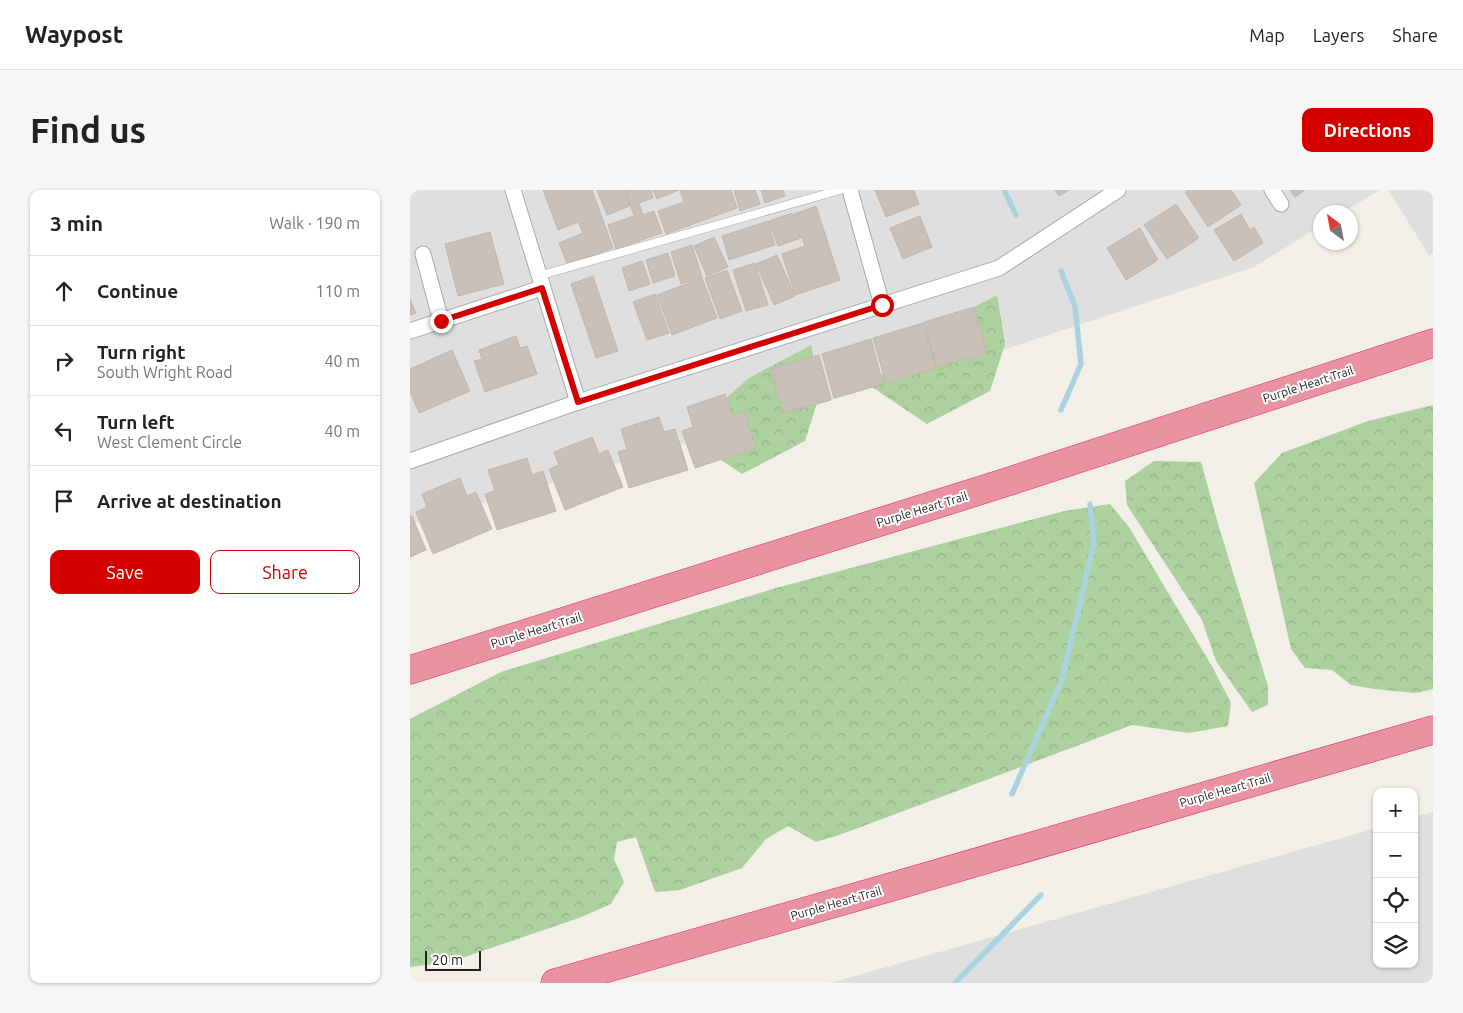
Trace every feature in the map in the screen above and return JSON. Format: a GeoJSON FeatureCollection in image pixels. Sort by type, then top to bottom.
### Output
{"type":"FeatureCollection","features":[{"type":"Feature","properties":{"kind":"highway","name":"Purple Heart Trail"},"geometry":{"type":"LineString","coordinates":[[410,670],[1007,482],[1433,343]]}},
{"type":"Feature","properties":{"kind":"highway","name":"Purple Heart Trail"},"geometry":{"type":"LineString","coordinates":[[555,983],[1433,730]]}},
{"type":"Feature","properties":{"kind":"street"},"geometry":{"type":"LineString","coordinates":[[513,190],[578,402]]}},
{"type":"Feature","properties":{"kind":"street"},"geometry":{"type":"LineString","coordinates":[[850,190],[882,305]]}},
{"type":"Feature","properties":{"kind":"street"},"geometry":{"type":"LineString","coordinates":[[410,461],[578,402],[999,268],[1118,190]]}},
{"type":"Feature","properties":{"kind":"street"},"geometry":{"type":"LineString","coordinates":[[1272,190],[1281,204]]}},
{"type":"Feature","properties":{"kind":"street"},"geometry":{"type":"LineString","coordinates":[[423,254],[441,321]]}},
{"type":"Feature","properties":{"kind":"street"},"geometry":{"type":"LineString","coordinates":[[410,331],[441,321],[540,282]]}},
{"type":"Feature","properties":{"kind":"lane"},"geometry":{"type":"LineString","coordinates":[[540,282],[840,190]]}},
{"type":"Feature","properties":{"kind":"shaded area"},"geometry":{"type":"Polygon","coordinates":[[[410,190],[1380,190],[1355,205],[1313,205],[1313,230],[1254,267],[1018,345],[410,525],[410,190]]]}},
{"type":"Feature","properties":{"kind":"shaded area"},"geometry":{"type":"Polygon","coordinates":[[[1388,190],[1433,190],[1433,253],[1429,255],[1388,190]]]}},
{"type":"Feature","properties":{"kind":"shaded area"},"geometry":{"type":"Polygon","coordinates":[[[1433,812],[1433,983],[830,983],[1373,829],[1373,968],[1418,968],[1418,816],[1433,812]]]}},
{"type":"Feature","properties":{"kind":"green space"},"geometry":{"type":"Polygon","coordinates":[[[997,295],[1005,344],[990,391],[927,424],[869,385],[934,328],[997,295]]]}},
{"type":"Feature","properties":{"kind":"green space"},"geometry":{"type":"Polygon","coordinates":[[[811,345],[820,394],[805,441],[742,474],[684,435],[749,378],[811,345]]]}},
{"type":"Feature","properties":{"kind":"green space"},"geometry":{"type":"Polygon","coordinates":[[[1433,405],[1433,689],[1416,693],[1374,689],[1351,685],[1332,670],[1305,668],[1291,649],[1254,483],[1282,453],[1368,421],[1433,405]]]}},
{"type":"Feature","properties":{"kind":"green space"},"geometry":{"type":"Polygon","coordinates":[[[1154,461],[1201,462],[1268,686],[1268,705],[1252,712],[1216,661],[1202,620],[1127,505],[1125,481],[1154,461]]]}},
{"type":"Feature","properties":{"kind":"green space"},"geometry":{"type":"Polygon","coordinates":[[[1110,504],[1129,527],[1213,668],[1231,703],[1228,726],[1189,733],[1132,725],[842,834],[816,842],[788,826],[766,839],[742,868],[680,890],[655,892],[636,837],[617,842],[614,859],[624,882],[611,904],[579,918],[450,962],[410,967],[410,719],[501,672],[776,588],[1064,511],[1110,504]]]}},
{"type":"Feature","properties":{"kind":"building"},"geometry":{"type":"Polygon","coordinates":[[[543,190],[592,190],[613,248],[568,265],[559,243],[583,233],[578,222],[558,230],[543,190]]]}},
{"type":"Feature","properties":{"kind":"building"},"geometry":{"type":"Polygon","coordinates":[[[597,190],[624,190],[630,206],[607,215],[597,190]]]}},
{"type":"Feature","properties":{"kind":"building"},"geometry":{"type":"Polygon","coordinates":[[[625,190],[651,190],[653,198],[639,203],[643,215],[654,211],[662,233],[616,249],[608,225],[634,216],[625,190]]]}},
{"type":"Feature","properties":{"kind":"building"},"geometry":{"type":"Polygon","coordinates":[[[653,190],[679,190],[657,199],[653,190]]]}},
{"type":"Feature","properties":{"kind":"building"},"geometry":{"type":"Polygon","coordinates":[[[680,190],[731,190],[737,208],[666,234],[658,211],[684,202],[680,190]]]}},
{"type":"Feature","properties":{"kind":"building"},"geometry":{"type":"Polygon","coordinates":[[[734,190],[755,190],[760,204],[740,211],[734,190]]]}},
{"type":"Feature","properties":{"kind":"building"},"geometry":{"type":"Polygon","coordinates":[[[761,190],[783,190],[785,196],[765,203],[761,190]]]}},
{"type":"Feature","properties":{"kind":"building"},"geometry":{"type":"Polygon","coordinates":[[[875,190],[914,190],[919,204],[886,217],[875,190]]]}},
{"type":"Feature","properties":{"kind":"building"},"geometry":{"type":"Polygon","coordinates":[[[1055,190],[1069,190],[1059,196],[1055,190]]]}},
{"type":"Feature","properties":{"kind":"building"},"geometry":{"type":"Polygon","coordinates":[[[1188,190],[1231,190],[1241,205],[1208,227],[1185,192],[1188,190]]]}},
{"type":"Feature","properties":{"kind":"building"},"geometry":{"type":"Polygon","coordinates":[[[1290,190],[1305,190],[1295,197],[1290,190]]]}},
{"type":"Feature","properties":{"kind":"building"},"geometry":{"type":"Polygon","coordinates":[[[1176,204],[1199,238],[1167,259],[1144,225],[1176,204]]]}},
{"type":"Feature","properties":{"kind":"building"},"geometry":{"type":"Polygon","coordinates":[[[816,206],[840,280],[795,295],[782,254],[805,246],[794,214],[816,206]]]}},
{"type":"Feature","properties":{"kind":"building"},"geometry":{"type":"Polygon","coordinates":[[[792,213],[801,238],[778,246],[769,221],[792,213]]]}},
{"type":"Feature","properties":{"kind":"building"},"geometry":{"type":"Polygon","coordinates":[[[1241,214],[1250,230],[1254,227],[1263,243],[1234,261],[1214,230],[1241,214]]]}},
{"type":"Feature","properties":{"kind":"building"},"geometry":{"type":"Polygon","coordinates":[[[920,216],[932,247],[903,259],[890,228],[920,216]]]}},
{"type":"Feature","properties":{"kind":"building"},"geometry":{"type":"Polygon","coordinates":[[[768,221],[775,245],[729,260],[722,236],[768,221]]]}},
{"type":"Feature","properties":{"kind":"building"},"geometry":{"type":"Polygon","coordinates":[[[1140,228],[1158,260],[1126,280],[1107,248],[1140,228]]]}},
{"type":"Feature","properties":{"kind":"building"},"geometry":{"type":"Polygon","coordinates":[[[490,232],[504,284],[458,296],[445,244],[490,232]]]}},
{"type":"Feature","properties":{"kind":"building"},"geometry":{"type":"Polygon","coordinates":[[[714,237],[728,267],[707,276],[694,246],[714,237]]]}},
{"type":"Feature","properties":{"kind":"building"},"geometry":{"type":"Polygon","coordinates":[[[692,245],[702,277],[681,284],[671,252],[692,245]]]}},
{"type":"Feature","properties":{"kind":"building"},"geometry":{"type":"Polygon","coordinates":[[[668,253],[675,276],[653,283],[646,260],[668,253]]]}},
{"type":"Feature","properties":{"kind":"building"},"geometry":{"type":"Polygon","coordinates":[[[777,255],[795,296],[774,305],[756,264],[777,255]]]}},
{"type":"Feature","properties":{"kind":"building"},"geometry":{"type":"Polygon","coordinates":[[[642,261],[650,284],[629,291],[622,268],[642,261]]]}},
{"type":"Feature","properties":{"kind":"building"},"geometry":{"type":"Polygon","coordinates":[[[755,263],[768,305],[746,311],[733,270],[755,263]]]}},
{"type":"Feature","properties":{"kind":"building"},"geometry":{"type":"Polygon","coordinates":[[[727,270],[742,311],[720,319],[705,278],[727,270]]]}},
{"type":"Feature","properties":{"kind":"building"},"geometry":{"type":"Polygon","coordinates":[[[593,276],[618,351],[596,358],[571,284],[593,276]]]}},
{"type":"Feature","properties":{"kind":"building"},"geometry":{"type":"Polygon","coordinates":[[[702,278],[717,318],[672,335],[657,295],[702,278]]]}},
{"type":"Feature","properties":{"kind":"building"},"geometry":{"type":"Polygon","coordinates":[[[655,294],[669,333],[647,340],[633,302],[655,294]]]}},
{"type":"Feature","properties":{"kind":"building"},"geometry":{"type":"Polygon","coordinates":[[[410,299],[416,313],[410,315],[410,299]]]}},
{"type":"Feature","properties":{"kind":"building"},"geometry":{"type":"Polygon","coordinates":[[[974,307],[987,353],[937,367],[924,322],[974,307]]]}},
{"type":"Feature","properties":{"kind":"building"},"geometry":{"type":"Polygon","coordinates":[[[923,323],[936,368],[886,383],[873,338],[923,323]]]}},
{"type":"Feature","properties":{"kind":"building"},"geometry":{"type":"Polygon","coordinates":[[[516,336],[520,348],[527,346],[537,374],[485,392],[474,361],[482,359],[479,350],[516,336]]]}},
{"type":"Feature","properties":{"kind":"building"},"geometry":{"type":"Polygon","coordinates":[[[871,339],[883,384],[834,398],[822,354],[871,339]]]}},
{"type":"Feature","properties":{"kind":"building"},"geometry":{"type":"Polygon","coordinates":[[[452,350],[470,391],[419,413],[410,392],[410,369],[452,350]]]}},
{"type":"Feature","properties":{"kind":"building"},"geometry":{"type":"Polygon","coordinates":[[[819,355],[831,400],[783,413],[770,369],[819,355]]]}},
{"type":"Feature","properties":{"kind":"building"},"geometry":{"type":"Polygon","coordinates":[[[725,394],[732,415],[744,411],[756,448],[695,468],[682,431],[693,427],[687,407],[725,394]]]}},
{"type":"Feature","properties":{"kind":"building"},"geometry":{"type":"Polygon","coordinates":[[[659,417],[664,432],[675,429],[688,470],[629,488],[618,452],[627,449],[621,429],[659,417]]]}},
{"type":"Feature","properties":{"kind":"building"},"geometry":{"type":"Polygon","coordinates":[[[592,437],[599,454],[608,450],[623,487],[565,510],[549,469],[559,465],[554,452],[592,437]]]}},
{"type":"Feature","properties":{"kind":"building"},"geometry":{"type":"Polygon","coordinates":[[[527,458],[532,475],[543,471],[556,511],[497,530],[485,494],[495,491],[488,470],[527,458]]]}},
{"type":"Feature","properties":{"kind":"building"},"geometry":{"type":"Polygon","coordinates":[[[460,478],[467,496],[476,492],[492,529],[433,554],[416,512],[427,507],[422,494],[460,478]]]}},
{"type":"Feature","properties":{"kind":"building"},"geometry":{"type":"Polygon","coordinates":[[[412,516],[426,550],[410,557],[410,517],[412,516]]]}},
{"type":"Feature","properties":{"kind":"waterway"},"geometry":{"type":"LineString","coordinates":[[1004,190],[1016,215]]}},
{"type":"Feature","properties":{"kind":"waterway"},"geometry":{"type":"LineString","coordinates":[[1061,271],[1075,306],[1081,364],[1061,410]]}},
{"type":"Feature","properties":{"kind":"waterway"},"geometry":{"type":"LineString","coordinates":[[1012,794],[1062,680],[1094,543],[1090,504]]}},
{"type":"Feature","properties":{"kind":"waterway"},"geometry":{"type":"LineString","coordinates":[[955,983],[1041,895]]}},
{"type":"Feature","properties":{"kind":"route"},"geometry":{"type":"LineString","coordinates":[[441,321],[542,288],[578,402],[882,305]]}}]}
